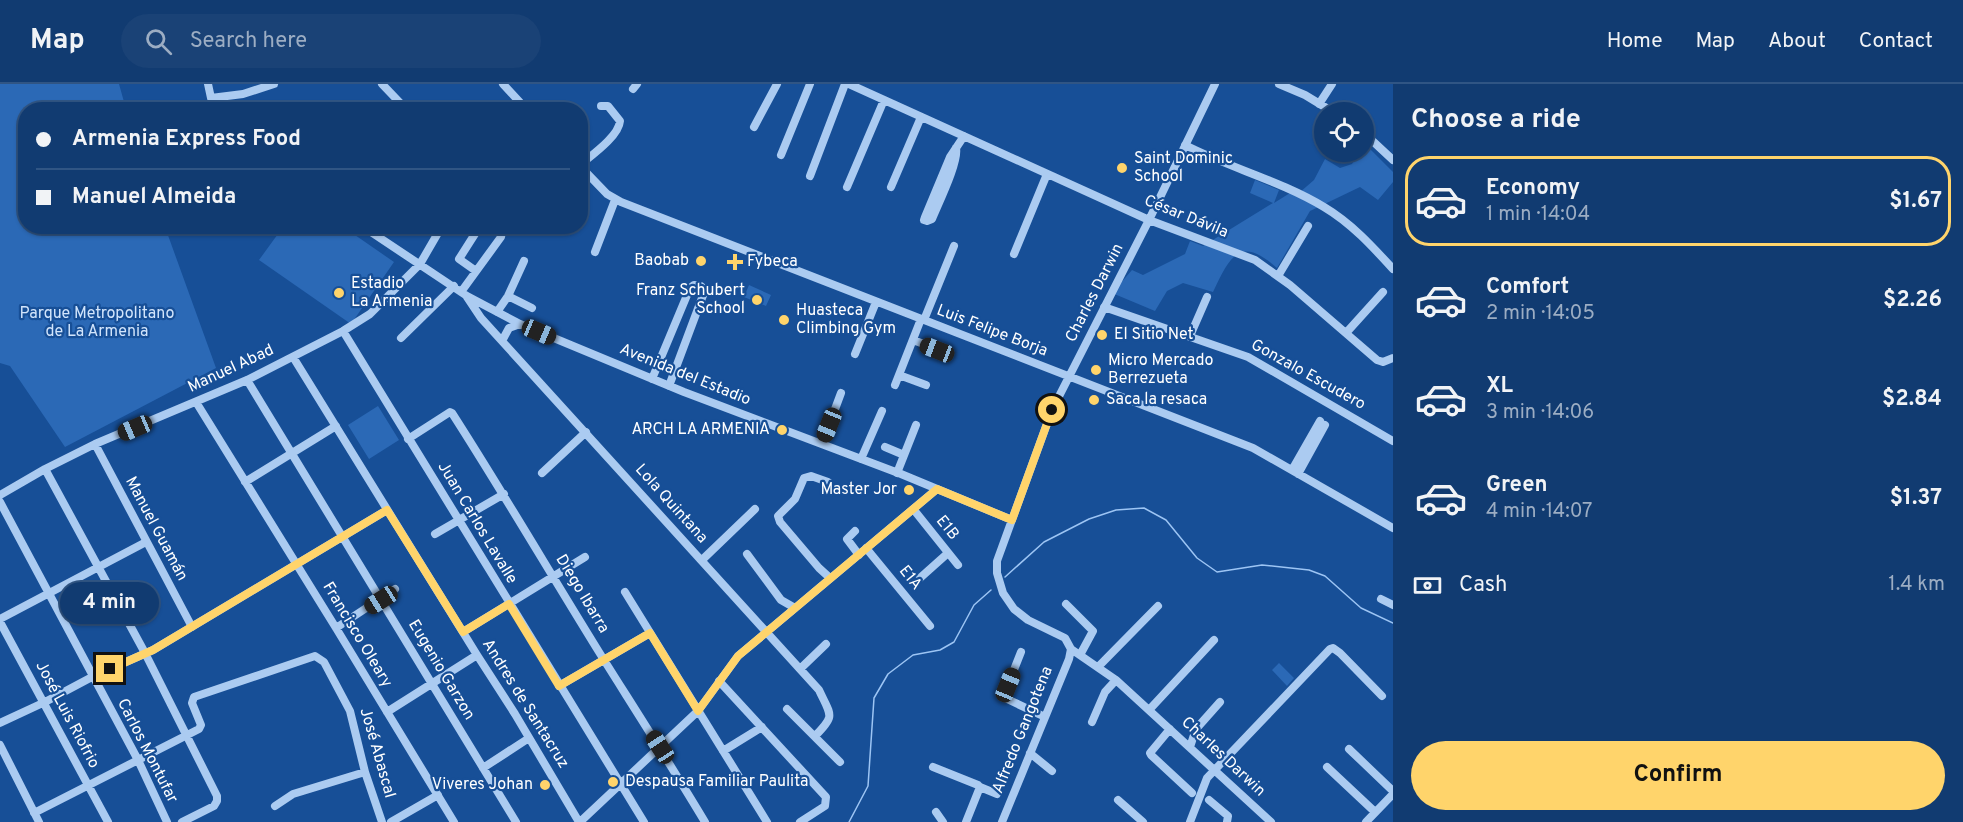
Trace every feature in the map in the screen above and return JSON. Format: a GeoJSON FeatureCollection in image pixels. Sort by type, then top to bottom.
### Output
{"type":"FeatureCollection","features":[{"type":"Feature","properties":{"kind":"street"},"geometry":{"type":"LineString","coordinates":[[208,84],[213,102]]}},
{"type":"Feature","properties":{"kind":"street"},"geometry":{"type":"LineString","coordinates":[[211,98],[243,94],[274,84]]}},
{"type":"Feature","properties":{"kind":"street"},"geometry":{"type":"LineString","coordinates":[[382,84],[399,102]]}},
{"type":"Feature","properties":{"kind":"street"},"geometry":{"type":"LineString","coordinates":[[503,84],[520,102]]}},
{"type":"Feature","properties":{"kind":"street"},"geometry":{"type":"LineString","coordinates":[[754,127],[777,84]]}},
{"type":"Feature","properties":{"kind":"street"},"geometry":{"type":"LineString","coordinates":[[782,155],[810,84]]}},
{"type":"Feature","properties":{"kind":"street"},"geometry":{"type":"LineString","coordinates":[[810,176],[847,84]]}},
{"type":"Feature","properties":{"kind":"street","name":"César Dávila"},"geometry":{"type":"LineString","coordinates":[[847,84],[1149,220],[1255,260],[1278,276],[1377,360],[1383,362],[1393,358]]}},
{"type":"Feature","properties":{"kind":"street","name":"Charles Darwin"},"geometry":{"type":"LineString","coordinates":[[1215,84],[1052,410],[997,561],[1003,593],[1020,614],[1065,638],[1071,649],[1116,680],[1270,822]]}},
{"type":"Feature","properties":{"kind":"street"},"geometry":{"type":"LineString","coordinates":[[1279,84],[1316,102]]}},
{"type":"Feature","properties":{"kind":"street"},"geometry":{"type":"LineString","coordinates":[[1320,102],[1332,84]]}},
{"type":"Feature","properties":{"kind":"street"},"geometry":{"type":"LineString","coordinates":[[847,187],[884,100]]}},
{"type":"Feature","properties":{"kind":"street"},"geometry":{"type":"LineString","coordinates":[[588,159],[613,136],[620,126],[620,121],[608,106],[601,106]]}},
{"type":"Feature","properties":{"kind":"street"},"geometry":{"type":"LineString","coordinates":[[891,187],[921,117]]}},
{"type":"Feature","properties":{"kind":"street"},"geometry":{"type":"LineString","coordinates":[[956,148],[957,155],[954,165],[932,219],[924,220],[950,157],[956,148],[964,136]]}},
{"type":"Feature","properties":{"kind":"street"},"geometry":{"type":"LineString","coordinates":[[1374,142],[1393,159]]}},
{"type":"Feature","properties":{"kind":"street"},"geometry":{"type":"LineString","coordinates":[[1185,145],[1299,193],[1326,208],[1362,236],[1393,269]]}},
{"type":"Feature","properties":{"kind":"street","name":"Luis Felipe Borja"},"geometry":{"type":"LineString","coordinates":[[588,174],[615,200],[1253,448],[1393,528]]}},
{"type":"Feature","properties":{"kind":"street"},"geometry":{"type":"LineString","coordinates":[[1014,254],[1047,174]]}},
{"type":"Feature","properties":{"kind":"street"},"geometry":{"type":"LineString","coordinates":[[596,252],[615,200]]}},
{"type":"Feature","properties":{"kind":"street"},"geometry":{"type":"LineString","coordinates":[[1278,276],[1308,226]]}},
{"type":"Feature","properties":{"kind":"street","name":"Avenida del Estadio"},"geometry":{"type":"LineString","coordinates":[[374,234],[461,292],[520,324],[669,386],[897,473],[1012,520]]}},
{"type":"Feature","properties":{"kind":"street","name":"Manuel Abad"},"geometry":{"type":"LineString","coordinates":[[0,495],[95,444],[247,380],[343,331],[370,314],[420,264],[437,234]]}},
{"type":"Feature","properties":{"kind":"street"},"geometry":{"type":"LineString","coordinates":[[475,234],[459,259],[476,272]]}},
{"type":"Feature","properties":{"kind":"street"},"geometry":{"type":"LineString","coordinates":[[401,338],[461,292],[502,234]]}},
{"type":"Feature","properties":{"kind":"street"},"geometry":{"type":"LineString","coordinates":[[895,385],[954,246]]}},
{"type":"Feature","properties":{"kind":"street"},"geometry":{"type":"LineString","coordinates":[[497,312],[508,296],[524,261]]}},
{"type":"Feature","properties":{"kind":"street"},"geometry":{"type":"LineString","coordinates":[[652,379],[690,288],[694,285],[701,286],[705,290],[669,386]]}},
{"type":"Feature","properties":{"kind":"street","name":"Lola Quintana"},"geometry":{"type":"LineString","coordinates":[[461,292],[481,318],[819,690],[830,715],[827,724],[814,736]]}},
{"type":"Feature","properties":{"kind":"street"},"geometry":{"type":"LineString","coordinates":[[1346,333],[1383,292]]}},
{"type":"Feature","properties":{"kind":"street"},"geometry":{"type":"LineString","coordinates":[[508,296],[532,308]]}},
{"type":"Feature","properties":{"kind":"street"},"geometry":{"type":"LineString","coordinates":[[1190,336],[1207,297]]}},
{"type":"Feature","properties":{"kind":"street"},"geometry":{"type":"LineString","coordinates":[[855,354],[876,302]]}},
{"type":"Feature","properties":{"kind":"street","name":"Gonzalo Escudero"},"geometry":{"type":"LineString","coordinates":[[1104,307],[1248,357],[1393,441]]}},
{"type":"Feature","properties":{"kind":"street"},"geometry":{"type":"LineString","coordinates":[[502,341],[508,328],[520,324]]}},
{"type":"Feature","properties":{"kind":"street","name":"Juan Carlos Lavalle"},"geometry":{"type":"LineString","coordinates":[[343,331],[644,822]]}},
{"type":"Feature","properties":{"kind":"street"},"geometry":{"type":"LineString","coordinates":[[913,340],[937,350]]}},
{"type":"Feature","properties":{"kind":"street","name":"Andres de Santacruz"},"geometry":{"type":"LineString","coordinates":[[293,357],[580,822]]}},
{"type":"Feature","properties":{"kind":"street"},"geometry":{"type":"LineString","coordinates":[[899,375],[926,385]]}},
{"type":"Feature","properties":{"kind":"street","name":"Eugenio Garzon"},"geometry":{"type":"LineString","coordinates":[[247,380],[516,822]]}},
{"type":"Feature","properties":{"kind":"street"},"geometry":{"type":"LineString","coordinates":[[822,444],[841,393]]}},
{"type":"Feature","properties":{"kind":"street","name":"Francisco Oleary"},"geometry":{"type":"LineString","coordinates":[[196,402],[454,822]]}},
{"type":"Feature","properties":{"kind":"street"},"geometry":{"type":"LineString","coordinates":[[861,459],[882,411]]}},
{"type":"Feature","properties":{"kind":"street","name":"Diego Ibarra"},"geometry":{"type":"LineString","coordinates":[[408,439],[451,412],[504,494],[604,661],[705,822]]}},
{"type":"Feature","properties":{"kind":"street"},"geometry":{"type":"LineString","coordinates":[[1295,472],[1323,423]]}},
{"type":"Feature","properties":{"kind":"street"},"geometry":{"type":"LineString","coordinates":[[897,473],[916,425]]}},
{"type":"Feature","properties":{"kind":"street"},"geometry":{"type":"LineString","coordinates":[[245,482],[336,426]]}},
{"type":"Feature","properties":{"kind":"street"},"geometry":{"type":"LineString","coordinates":[[542,473],[586,432]]}},
{"type":"Feature","properties":{"kind":"street","name":"Manuel Guamán"},"geometry":{"type":"LineString","coordinates":[[95,444],[192,627]]}},
{"type":"Feature","properties":{"kind":"street"},"geometry":{"type":"LineString","coordinates":[[885,447],[904,455]]}},
{"type":"Feature","properties":{"kind":"street"},"geometry":{"type":"LineString","coordinates":[[45,469],[145,652],[217,796],[214,806],[182,822]]}},
{"type":"Feature","properties":{"kind":"street"},"geometry":{"type":"LineString","coordinates":[[828,482],[812,476],[806,477],[802,480],[795,499],[778,516],[780,522],[830,578]]}},
{"type":"Feature","properties":{"kind":"street"},"geometry":{"type":"LineString","coordinates":[[580,822],[698,711],[738,656],[937,489]]}},
{"type":"Feature","properties":{"kind":"street"},"geometry":{"type":"LineString","coordinates":[[435,534],[504,494]]}},
{"type":"Feature","properties":{"kind":"street","name":"Carlos Montufar"},"geometry":{"type":"LineString","coordinates":[[0,502],[138,760],[167,822]]}},
{"type":"Feature","properties":{"kind":"street"},"geometry":{"type":"LineString","coordinates":[[702,560],[755,509]]}},
{"type":"Feature","properties":{"kind":"street"},"geometry":{"type":"LineString","coordinates":[[0,723],[92,677],[153,650],[387,510]]}},
{"type":"Feature","properties":{"kind":"street","name":"E1B"},"geometry":{"type":"LineString","coordinates":[[914,510],[958,565]]}},
{"type":"Feature","properties":{"kind":"street"},"geometry":{"type":"LineString","coordinates":[[855,531],[847,539],[858,555]]}},
{"type":"Feature","properties":{"kind":"street"},"geometry":{"type":"LineString","coordinates":[[0,620],[146,542]]}},
{"type":"Feature","properties":{"kind":"street","name":"E1A"},"geometry":{"type":"LineString","coordinates":[[866,548],[930,626]]}},
{"type":"Feature","properties":{"kind":"street"},"geometry":{"type":"LineString","coordinates":[[920,578],[948,553]]}},
{"type":"Feature","properties":{"kind":"street"},"geometry":{"type":"LineString","coordinates":[[747,554],[781,600],[795,608]]}},
{"type":"Feature","properties":{"kind":"street"},"geometry":{"type":"LineString","coordinates":[[463,632],[585,557]]}},
{"type":"Feature","properties":{"kind":"street"},"geometry":{"type":"LineString","coordinates":[[336,627],[396,589]]}},
{"type":"Feature","properties":{"kind":"street"},"geometry":{"type":"LineString","coordinates":[[625,592],[767,822]]}},
{"type":"Feature","properties":{"kind":"street"},"geometry":{"type":"LineString","coordinates":[[1381,599],[1393,605]]}},
{"type":"Feature","properties":{"kind":"street"},"geometry":{"type":"LineString","coordinates":[[1066,604],[1093,631],[1080,655]]}},
{"type":"Feature","properties":{"kind":"street"},"geometry":{"type":"LineString","coordinates":[[1098,667],[1158,606]]}},
{"type":"Feature","properties":{"kind":"street","name":"José Luis Riofrio"},"geometry":{"type":"LineString","coordinates":[[0,620],[108,822]]}},
{"type":"Feature","properties":{"kind":"street"},"geometry":{"type":"LineString","coordinates":[[559,686],[650,633]]}},
{"type":"Feature","properties":{"kind":"street"},"geometry":{"type":"LineString","coordinates":[[1149,710],[1214,640]]}},
{"type":"Feature","properties":{"kind":"street"},"geometry":{"type":"LineString","coordinates":[[800,669],[826,645]]}},
{"type":"Feature","properties":{"kind":"street"},"geometry":{"type":"LineString","coordinates":[[1190,822],[1202,788],[1215,769],[1330,649],[1333,648],[1340,653],[1382,696]]}},
{"type":"Feature","properties":{"kind":"street","name":"Alfredo Gangotena"},"geometry":{"type":"LineString","coordinates":[[1002,822],[1069,659],[1071,649]]}},
{"type":"Feature","properties":{"kind":"street"},"geometry":{"type":"LineString","coordinates":[[1021,652],[1005,698],[1045,717]]}},
{"type":"Feature","properties":{"kind":"street"},"geometry":{"type":"LineString","coordinates":[[387,712],[477,655]]}},
{"type":"Feature","properties":{"kind":"street","name":"José Abascal"},"geometry":{"type":"LineString","coordinates":[[187,735],[201,727],[192,703],[194,697],[310,656],[318,657],[324,662],[351,711],[365,772],[380,821]]}},
{"type":"Feature","properties":{"kind":"street"},"geometry":{"type":"LineString","coordinates":[[1092,723],[1105,692],[1116,680]]}},
{"type":"Feature","properties":{"kind":"street"},"geometry":{"type":"LineString","coordinates":[[719,681],[827,798],[825,806],[800,822]]}},
{"type":"Feature","properties":{"kind":"street"},"geometry":{"type":"LineString","coordinates":[[1190,747],[1196,729],[1220,702]]}},
{"type":"Feature","properties":{"kind":"street"},"geometry":{"type":"LineString","coordinates":[[787,709],[840,762]]}},
{"type":"Feature","properties":{"kind":"street"},"geometry":{"type":"LineString","coordinates":[[723,751],[762,727]]}},
{"type":"Feature","properties":{"kind":"street"},"geometry":{"type":"LineString","coordinates":[[1170,729],[1150,753],[1192,793]]}},
{"type":"Feature","properties":{"kind":"street"},"geometry":{"type":"LineString","coordinates":[[34,813],[187,735]]}},
{"type":"Feature","properties":{"kind":"street"},"geometry":{"type":"LineString","coordinates":[[483,768],[529,738]]}},
{"type":"Feature","properties":{"kind":"street"},"geometry":{"type":"LineString","coordinates":[[0,745],[39,822]]}},
{"type":"Feature","properties":{"kind":"street"},"geometry":{"type":"LineString","coordinates":[[1327,767],[1372,818],[1393,792],[1349,749]]}},
{"type":"Feature","properties":{"kind":"street"},"geometry":{"type":"LineString","coordinates":[[1030,753],[1052,771]]}},
{"type":"Feature","properties":{"kind":"street"},"geometry":{"type":"LineString","coordinates":[[933,767],[998,794]]}},
{"type":"Feature","properties":{"kind":"street"},"geometry":{"type":"LineString","coordinates":[[275,806],[293,794],[365,772]]}},
{"type":"Feature","properties":{"kind":"street"},"geometry":{"type":"LineString","coordinates":[[966,822],[980,787]]}},
{"type":"Feature","properties":{"kind":"street"},"geometry":{"type":"LineString","coordinates":[[391,822],[438,795]]}},
{"type":"Feature","properties":{"kind":"street"},"geometry":{"type":"LineString","coordinates":[[1118,800],[1143,822]]}},
{"type":"Feature","properties":{"kind":"street"},"geometry":{"type":"LineString","coordinates":[[1209,800],[1228,816],[1227,822]]}},
{"type":"Feature","properties":{"kind":"street"},"geometry":{"type":"LineString","coordinates":[[936,812],[943,822]]}},
{"type":"Feature","properties":{"kind":"green space","name":"Parque Metropolitano de La Armenia"},"geometry":{"type":"Polygon","coordinates":[[[0,84],[119,84],[124,102],[18,102],[18,234],[168,234],[216,368],[65,447],[10,366],[0,363],[0,84]]]}},
{"type":"Feature","properties":{"kind":"green space"},"geometry":{"type":"Polygon","coordinates":[[[1374,153],[1393,172],[1393,182],[1378,200],[1360,187],[1310,211],[1277,268],[1254,253],[1238,254],[1225,268],[1213,292],[1183,283],[1167,291],[1155,311],[1112,293],[1132,270],[1143,275],[1185,254],[1190,241],[1203,246],[1273,203],[1250,193],[1255,180],[1279,190],[1274,203],[1290,193],[1299,193],[1314,180],[1323,162],[1330,162],[1340,168],[1353,162],[1374,162],[1374,153]]]}},
{"type":"Feature","properties":{"kind":"green space","name":"Estadio La Armenia"},"geometry":{"type":"Polygon","coordinates":[[[278,234],[354,234],[394,262],[351,324],[259,260],[278,234]]]}},
{"type":"Feature","properties":{"kind":"green space"},"geometry":{"type":"Polygon","coordinates":[[[749,285],[771,295],[766,306],[744,297],[749,285]]]}},
{"type":"Feature","properties":{"kind":"green space"},"geometry":{"type":"Polygon","coordinates":[[[378,406],[399,440],[369,459],[348,425],[378,406]]]}},
{"type":"Feature","properties":{"kind":"green space"},"geometry":{"type":"Polygon","coordinates":[[[1279,663],[1294,678],[1287,686],[1272,670],[1279,663]]]}},
{"type":"Feature","properties":{"kind":"waterway"},"geometry":{"type":"LineString","coordinates":[[1005,577],[1044,542],[1089,519],[1116,510],[1144,508],[1166,520],[1197,558],[1217,572],[1262,565],[1309,570],[1325,576],[1361,608],[1393,623]]}},
{"type":"Feature","properties":{"kind":"waterway"},"geometry":{"type":"LineString","coordinates":[[849,822],[868,786],[874,698],[888,674],[913,655],[940,650],[954,642],[974,605],[991,590]]}},
{"type":"Feature","properties":{"kind":"place","name":"Saint Dominic School"},"geometry":{"type":"Point","coordinates":[1122,168]}},
{"type":"Feature","properties":{"kind":"place","name":"Baobab"},"geometry":{"type":"Point","coordinates":[701,261]}},
{"type":"Feature","properties":{"kind":"place","name":"Fybeca"},"geometry":{"type":"Point","coordinates":[735,262]}},
{"type":"Feature","properties":{"kind":"place","name":"Estadio La Armenia"},"geometry":{"type":"Point","coordinates":[339,293]}},
{"type":"Feature","properties":{"kind":"place","name":"Franz Schubert School"},"geometry":{"type":"Point","coordinates":[757,300]}},
{"type":"Feature","properties":{"kind":"place","name":"Huasteca Climbing Gym"},"geometry":{"type":"Point","coordinates":[784,320]}},
{"type":"Feature","properties":{"kind":"place","name":"El Sitio Net"},"geometry":{"type":"Point","coordinates":[1102,335]}},
{"type":"Feature","properties":{"kind":"place","name":"Micro Mercado Berrezueta"},"geometry":{"type":"Point","coordinates":[1096,370]}},
{"type":"Feature","properties":{"kind":"place","name":"Saca la resaca"},"geometry":{"type":"Point","coordinates":[1094,400]}},
{"type":"Feature","properties":{"kind":"place","name":"ARCH LA ARMENIA"},"geometry":{"type":"Point","coordinates":[782,430]}},
{"type":"Feature","properties":{"kind":"place","name":"Master Jor"},"geometry":{"type":"Point","coordinates":[909,490]}},
{"type":"Feature","properties":{"kind":"place","name":"Despausa Familiar Paulita"},"geometry":{"type":"Point","coordinates":[613,782]}},
{"type":"Feature","properties":{"kind":"place","name":"Viveres Johan"},"geometry":{"type":"Point","coordinates":[545,785]}},
{"type":"Feature","properties":{"kind":"route"},"geometry":{"type":"LineString","coordinates":[[110,669],[153,650],[387,510],[463,632],[509,604],[559,686],[650,633],[698,711],[738,656],[937,489],[1012,520],[1052,410]]}}]}
